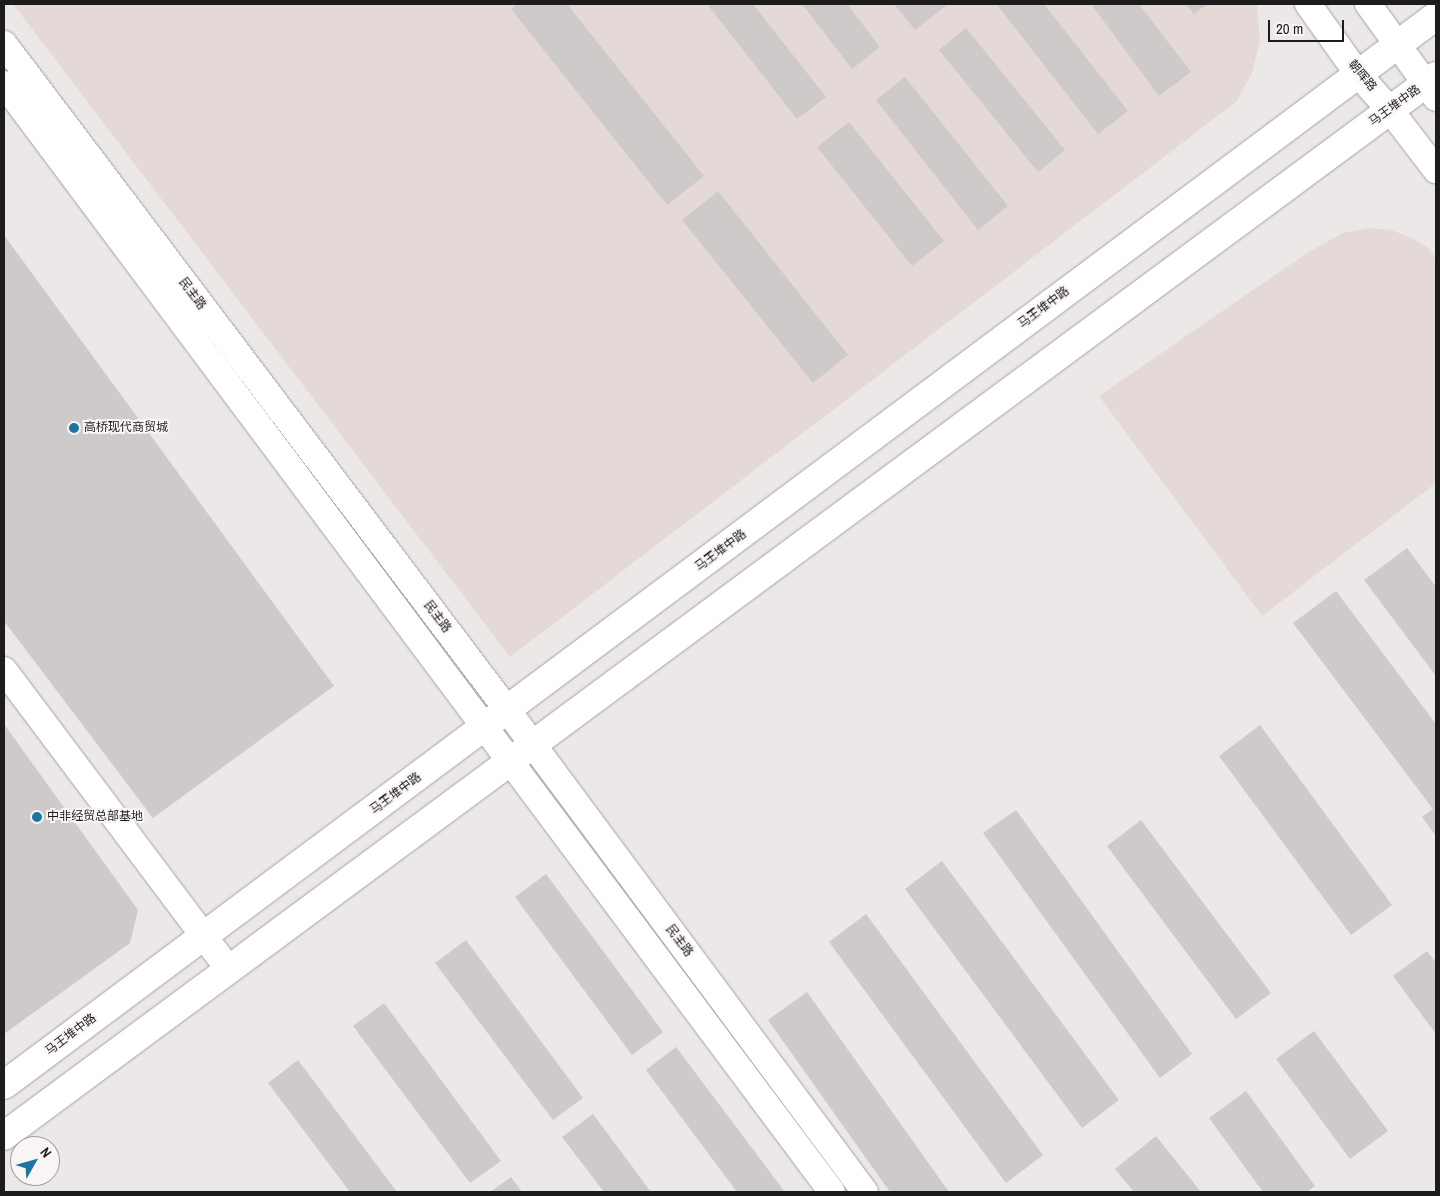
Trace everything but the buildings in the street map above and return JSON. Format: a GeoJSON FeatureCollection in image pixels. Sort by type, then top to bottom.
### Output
{"type":"FeatureCollection","features":[{"type":"Feature","properties":{"kind":"main road","name":"马王堆中路"},"geometry":{"type":"LineString","coordinates":[[4,1085],[484,729],[1436,16]]}},
{"type":"Feature","properties":{"kind":"main road","name":"马王堆中路"},"geometry":{"type":"LineString","coordinates":[[4,1136],[1390,110],[1433,86]]}},
{"type":"Feature","properties":{"kind":"street","name":"朝晖路"},"geometry":{"type":"LineString","coordinates":[[1308,4],[1357,74],[1390,110],[1436,170]]}},
{"type":"Feature","properties":{"kind":"street"},"geometry":{"type":"LineString","coordinates":[[1368,4],[1433,86]]}},
{"type":"Feature","properties":{"kind":"street","name":"民主路"},"geometry":{"type":"LineString","coordinates":[[4,44],[508,711],[866,1192]]}},
{"type":"Feature","properties":{"kind":"street","name":"民主路"},"geometry":{"type":"LineString","coordinates":[[4,84],[484,729],[832,1192]]}},
{"type":"Feature","properties":{"kind":"street"},"geometry":{"type":"LineString","coordinates":[[4,670],[229,970]]}},
{"type":"Feature","properties":{"kind":"shaded area"},"geometry":{"type":"Polygon","coordinates":[[[13,4],[1257,4],[1260,40],[1252,73],[1236,102],[510,657],[13,4]]]}},
{"type":"Feature","properties":{"kind":"shaded area"},"geometry":{"type":"Polygon","coordinates":[[[1369,228],[1391,230],[1412,238],[1428,248],[1436,258],[1436,483],[1262,616],[1099,396],[1307,253],[1343,233],[1369,228]]]}},
{"type":"Feature","properties":{"kind":"place","name":"高桥现代商贸城"},"geometry":{"type":"Point","coordinates":[74,428]}},
{"type":"Feature","properties":{"kind":"place","name":"中非经贸总部基地"},"geometry":{"type":"Point","coordinates":[37,817]}}]}
